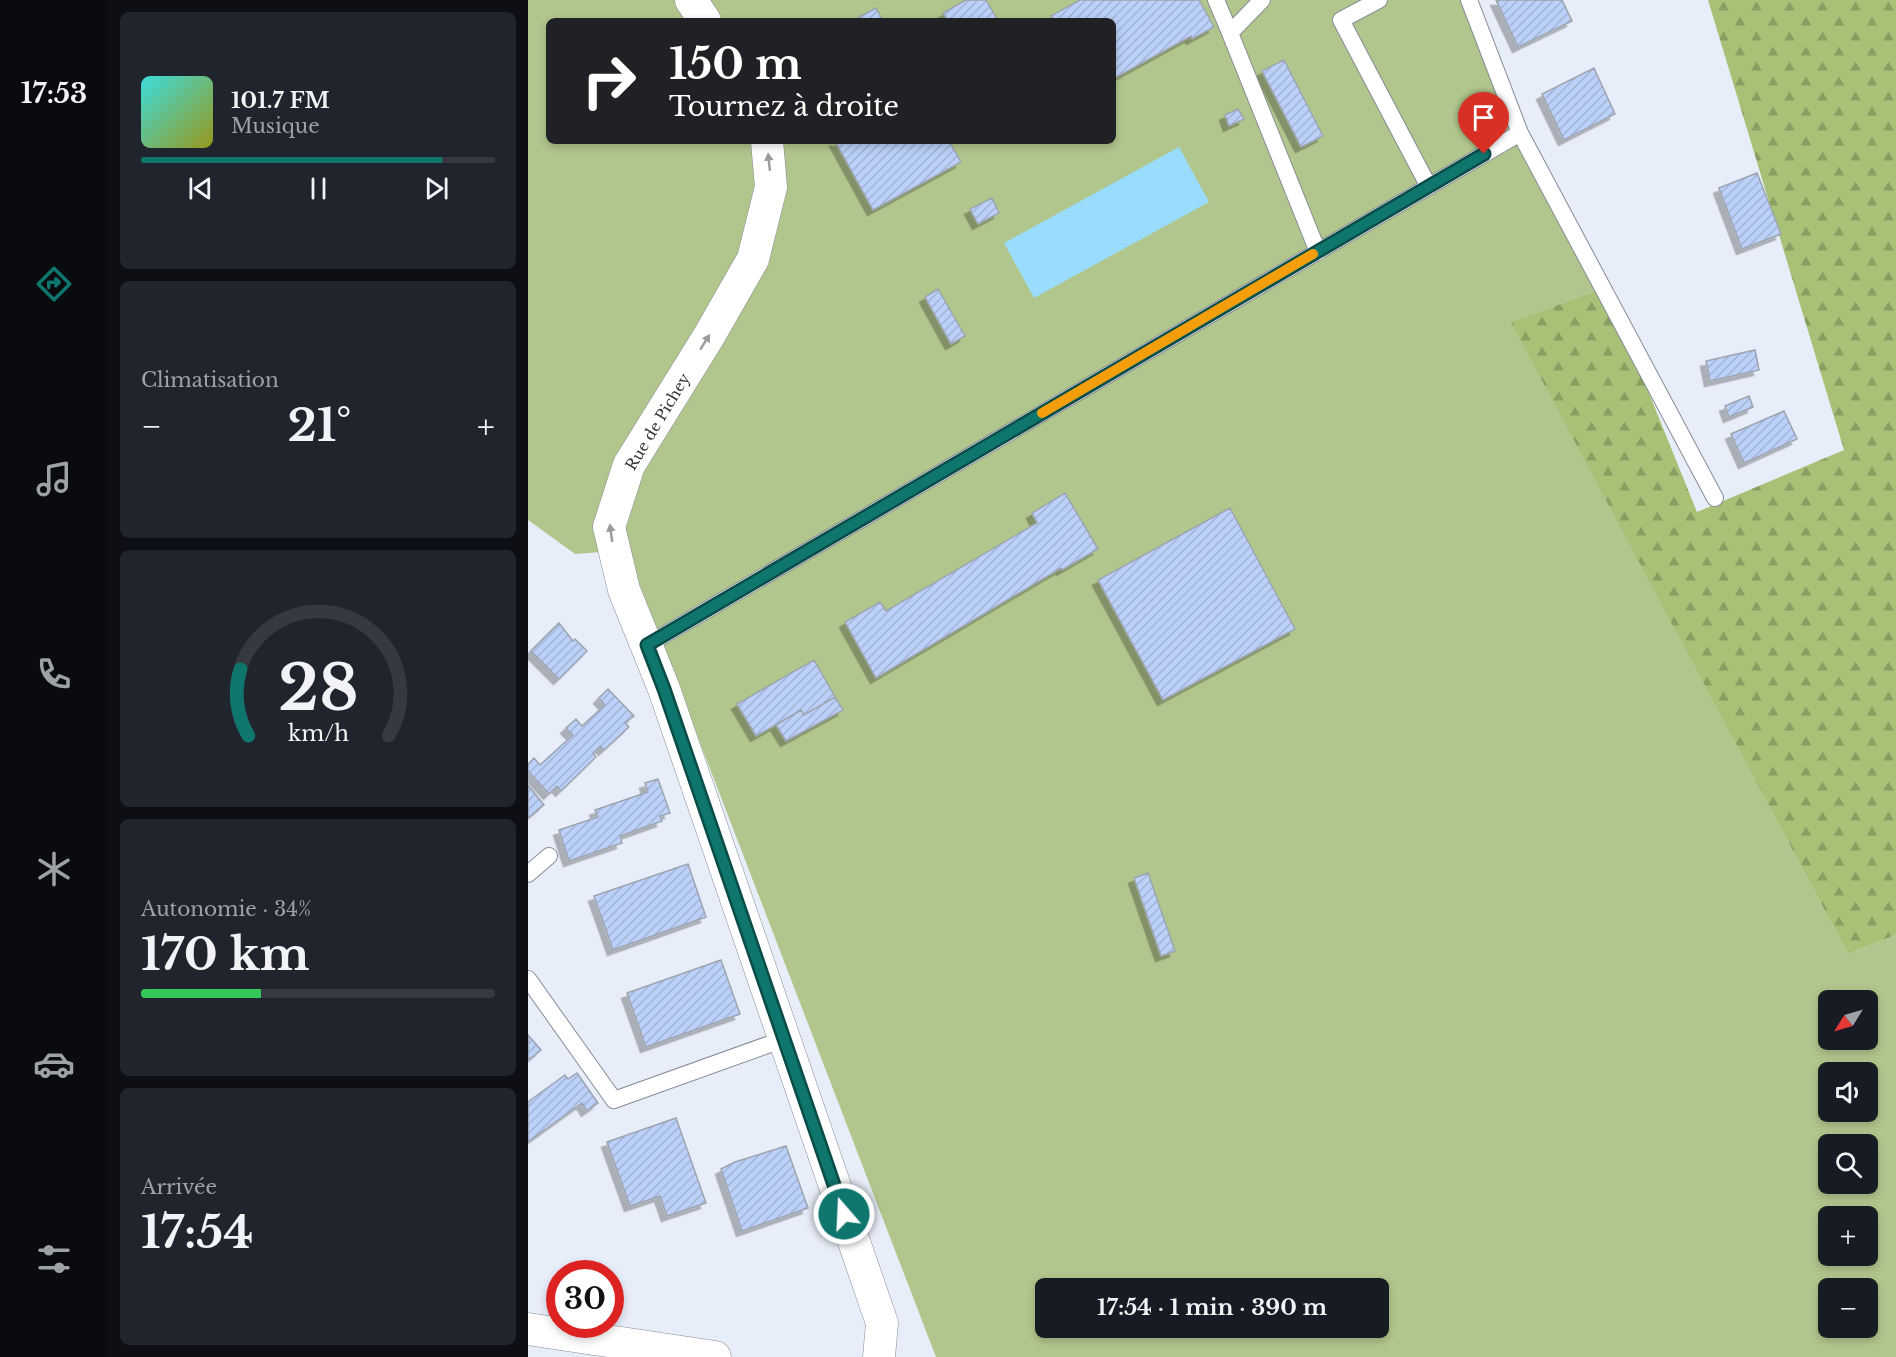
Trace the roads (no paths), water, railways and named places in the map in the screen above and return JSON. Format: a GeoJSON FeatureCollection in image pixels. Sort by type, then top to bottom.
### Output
{"type":"FeatureCollection","features":[{"type":"Feature","properties":{"kind":"street"},"geometry":{"type":"LineString","coordinates":[[691,0],[703,18]]}},
{"type":"Feature","properties":{"kind":"street","name":"Rue de Pichey"},"geometry":{"type":"LineString","coordinates":[[767,144],[771,187],[753,259],[710,336],[629,465],[609,527],[624,590],[664,689],[882,1323],[879,1357]]}},
{"type":"Feature","properties":{"kind":"street"},"geometry":{"type":"LineString","coordinates":[[528,1329],[715,1357]]}},
{"type":"Feature","properties":{"kind":"lane"},"geometry":{"type":"LineString","coordinates":[[1216,0],[1318,252]]}},
{"type":"Feature","properties":{"kind":"lane"},"geometry":{"type":"LineString","coordinates":[[1230,33],[1262,0]]}},
{"type":"Feature","properties":{"kind":"lane"},"geometry":{"type":"LineString","coordinates":[[1378,0],[1341,20],[1429,187]]}},
{"type":"Feature","properties":{"kind":"lane"},"geometry":{"type":"LineString","coordinates":[[1469,0],[1520,133],[1715,498]]}},
{"type":"Feature","properties":{"kind":"lane"},"geometry":{"type":"LineString","coordinates":[[647,645],[1520,133]]}},
{"type":"Feature","properties":{"kind":"lane"},"geometry":{"type":"LineString","coordinates":[[528,874],[549,856]]}},
{"type":"Feature","properties":{"kind":"lane"},"geometry":{"type":"LineString","coordinates":[[528,979],[614,1100],[784,1039]]}},
{"type":"Feature","properties":{"kind":"water"},"geometry":{"type":"Polygon","coordinates":[[[1179,147],[1209,202],[1034,298],[1004,243],[1179,147]]]}}]}
